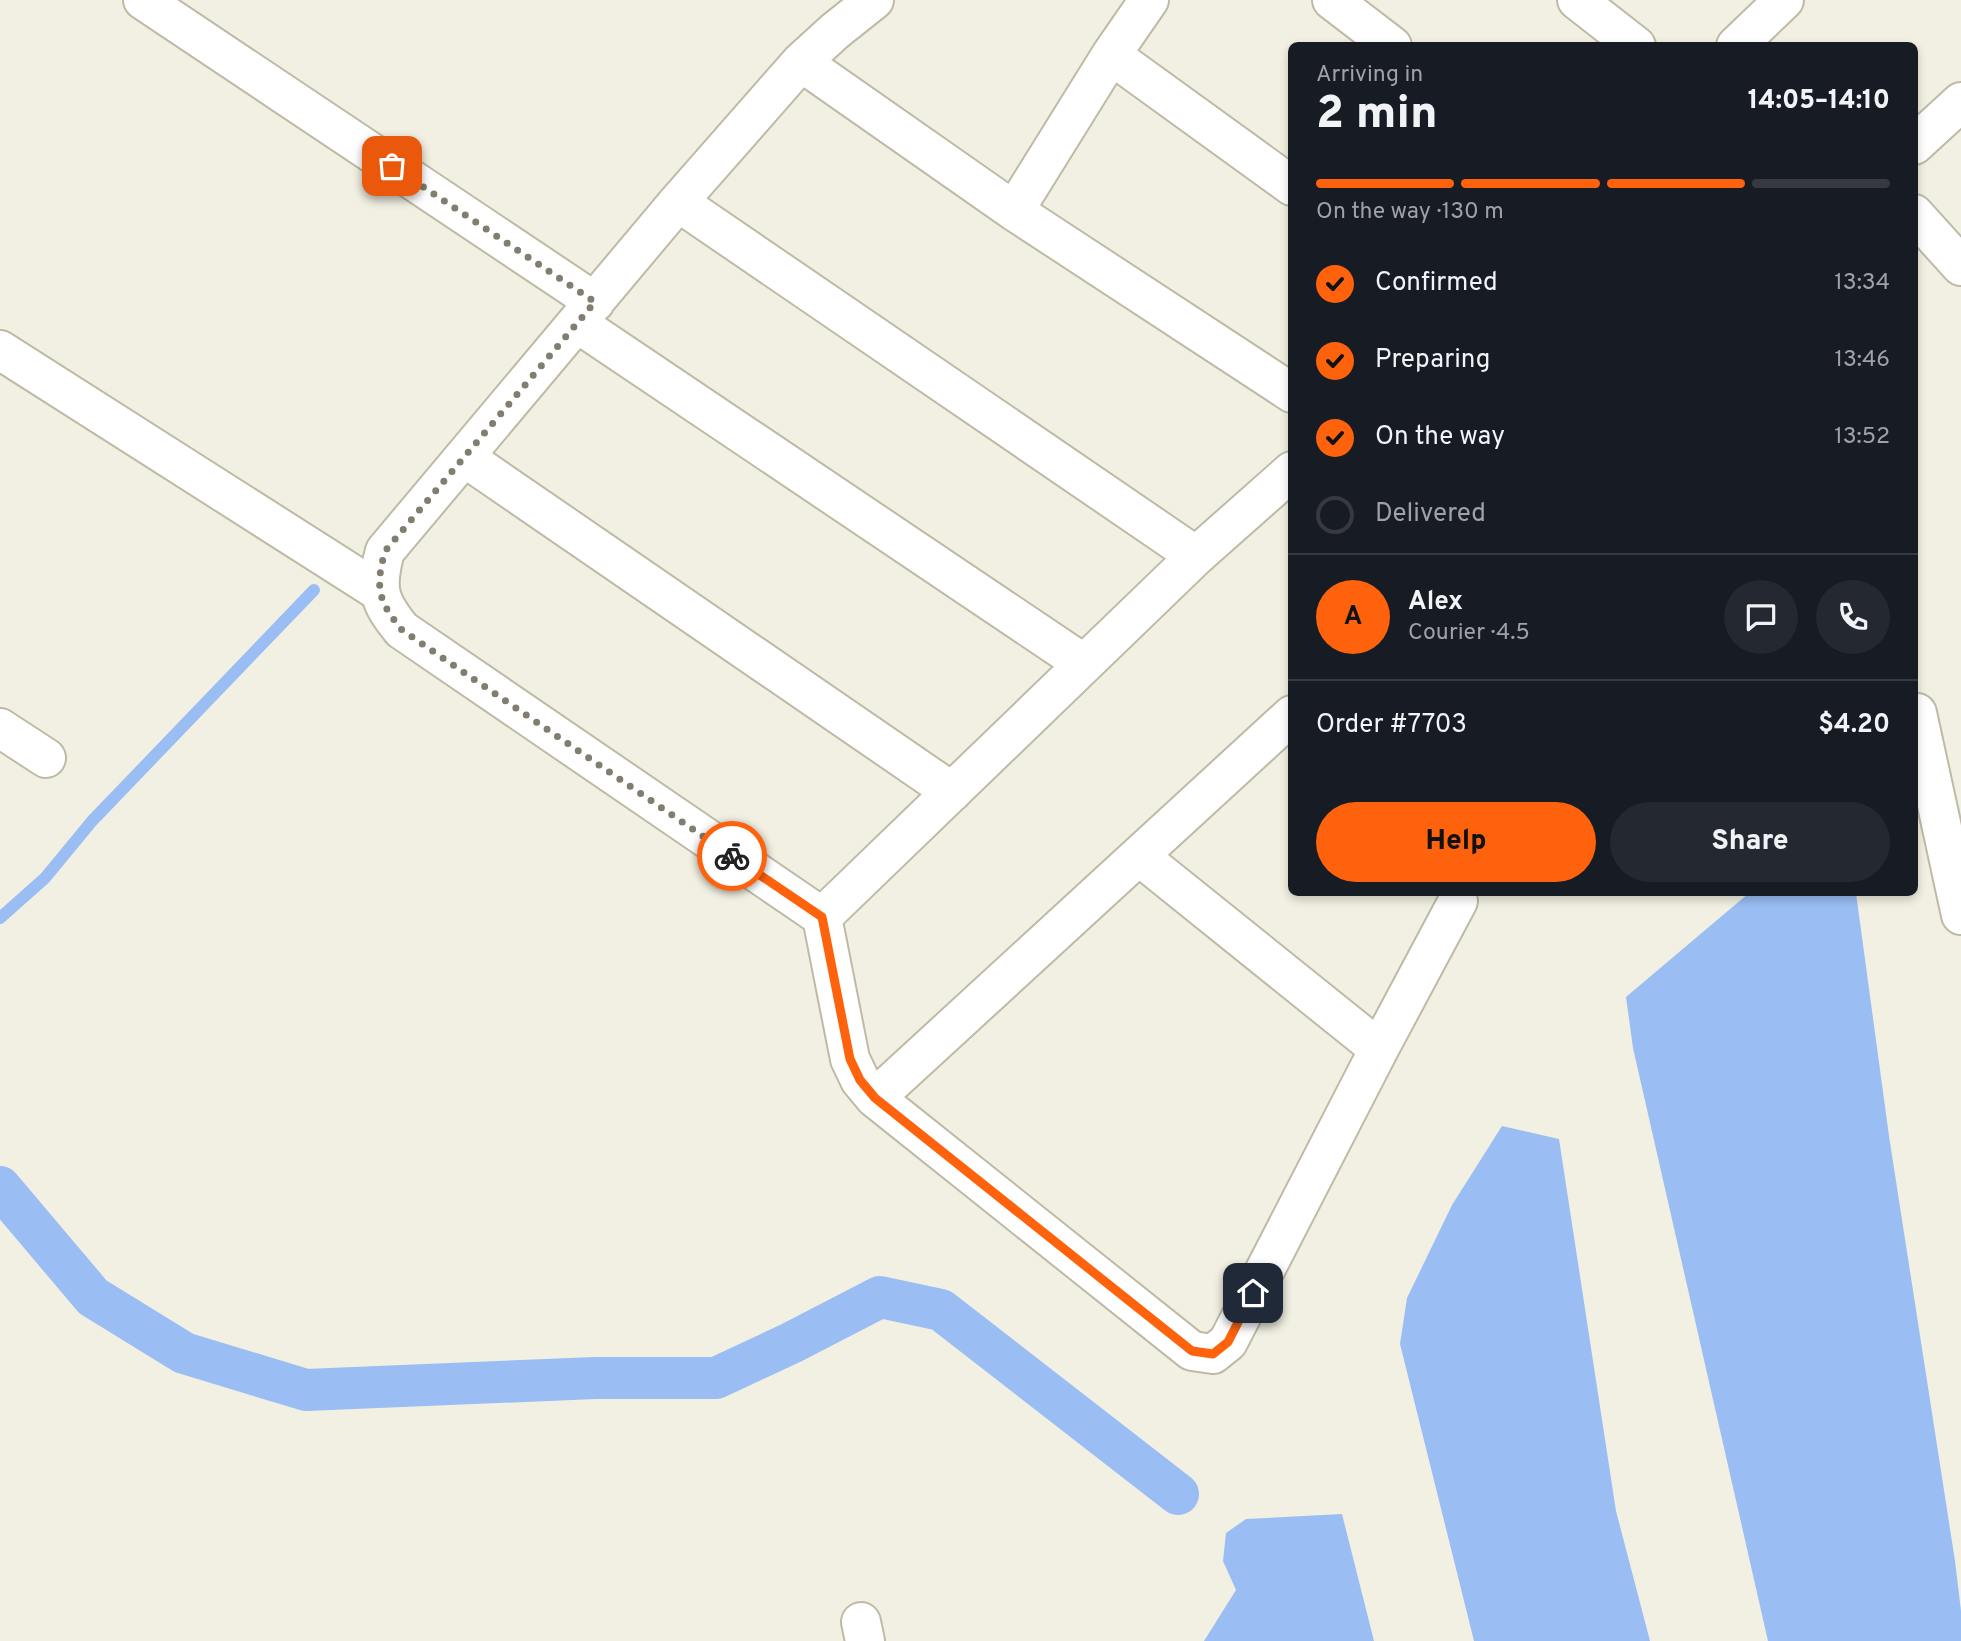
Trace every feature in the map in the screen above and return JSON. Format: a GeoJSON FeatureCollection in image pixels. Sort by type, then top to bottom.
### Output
{"type":"FeatureCollection","features":[{"type":"Feature","properties":{"kind":"street"},"geometry":{"type":"LineString","coordinates":[[143,0],[1084,664]]}},
{"type":"Feature","properties":{"kind":"street"},"geometry":{"type":"LineString","coordinates":[[874,0],[801,62],[678,202],[385,551],[380,570],[380,592],[387,612],[402,630],[822,917],[850,1059],[860,1080],[875,1098],[1192,1351],[1213,1354],[1228,1342],[1458,901]]}},
{"type":"Feature","properties":{"kind":"street"},"geometry":{"type":"LineString","coordinates":[[1014,211],[1111,55],[1149,0]]}},
{"type":"Feature","properties":{"kind":"street"},"geometry":{"type":"LineString","coordinates":[[1332,0],[1387,42]]}},
{"type":"Feature","properties":{"kind":"street"},"geometry":{"type":"LineString","coordinates":[[1577,0],[1631,42]]}},
{"type":"Feature","properties":{"kind":"street"},"geometry":{"type":"LineString","coordinates":[[1740,42],[1784,0]]}},
{"type":"Feature","properties":{"kind":"street"},"geometry":{"type":"LineString","coordinates":[[1111,55],[1288,183]]}},
{"type":"Feature","properties":{"kind":"street"},"geometry":{"type":"LineString","coordinates":[[801,62],[1014,211],[1288,390]]}},
{"type":"Feature","properties":{"kind":"street"},"geometry":{"type":"LineString","coordinates":[[1918,141],[1961,102]]}},
{"type":"Feature","properties":{"kind":"street"},"geometry":{"type":"LineString","coordinates":[[678,202],[1196,556]]}},
{"type":"Feature","properties":{"kind":"street"},"geometry":{"type":"LineString","coordinates":[[1918,218],[1961,266]]}},
{"type":"Feature","properties":{"kind":"street"},"geometry":{"type":"LineString","coordinates":[[0,350],[380,592]]}},
{"type":"Feature","properties":{"kind":"street"},"geometry":{"type":"LineString","coordinates":[[464,457],[952,792]]}},
{"type":"Feature","properties":{"kind":"street"},"geometry":{"type":"LineString","coordinates":[[822,917],[1196,556],[1288,475]]}},
{"type":"Feature","properties":{"kind":"street"},"geometry":{"type":"LineString","coordinates":[[1918,718],[1961,915]]}},
{"type":"Feature","properties":{"kind":"street"},"geometry":{"type":"LineString","coordinates":[[875,1098],[1288,719]]}},
{"type":"Feature","properties":{"kind":"street"},"geometry":{"type":"LineString","coordinates":[[0,728],[46,758]]}},
{"type":"Feature","properties":{"kind":"street"},"geometry":{"type":"LineString","coordinates":[[1139,856],[1379,1049]]}},
{"type":"Feature","properties":{"kind":"water"},"geometry":{"type":"Polygon","coordinates":[[[1745,896],[1856,896],[1889,1136],[1955,1561],[1961,1611],[1961,1641],[1768,1641],[1633,1048],[1626,997],[1745,896]]]}},
{"type":"Feature","properties":{"kind":"water"},"geometry":{"type":"Polygon","coordinates":[[[1502,1126],[1559,1139],[1616,1511],[1650,1641],[1474,1641],[1400,1344],[1407,1298],[1452,1205],[1502,1126]]]}},
{"type":"Feature","properties":{"kind":"water"},"geometry":{"type":"Polygon","coordinates":[[[1342,1514],[1374,1641],[1204,1641],[1236,1590],[1223,1561],[1226,1533],[1246,1519],[1342,1514]]]}},
{"type":"Feature","properties":{"kind":"waterway"},"geometry":{"type":"LineString","coordinates":[[0,918],[45,878],[92,821],[314,590]]}},
{"type":"Feature","properties":{"kind":"waterway"},"geometry":{"type":"LineString","coordinates":[[0,1187],[93,1297],[184,1353],[306,1390],[595,1378],[716,1378],[880,1297],[941,1310],[1178,1494]]}},
{"type":"Feature","properties":{"kind":"way so far"},"geometry":{"type":"LineString","coordinates":[[392,166],[595,302],[385,551],[380,570],[380,592],[387,612],[402,630],[732,856]]}},
{"type":"Feature","properties":{"kind":"route"},"geometry":{"type":"LineString","coordinates":[[732,856],[822,917],[850,1059],[860,1080],[875,1098],[1192,1351],[1213,1354],[1228,1342],[1253,1293]]}}]}
